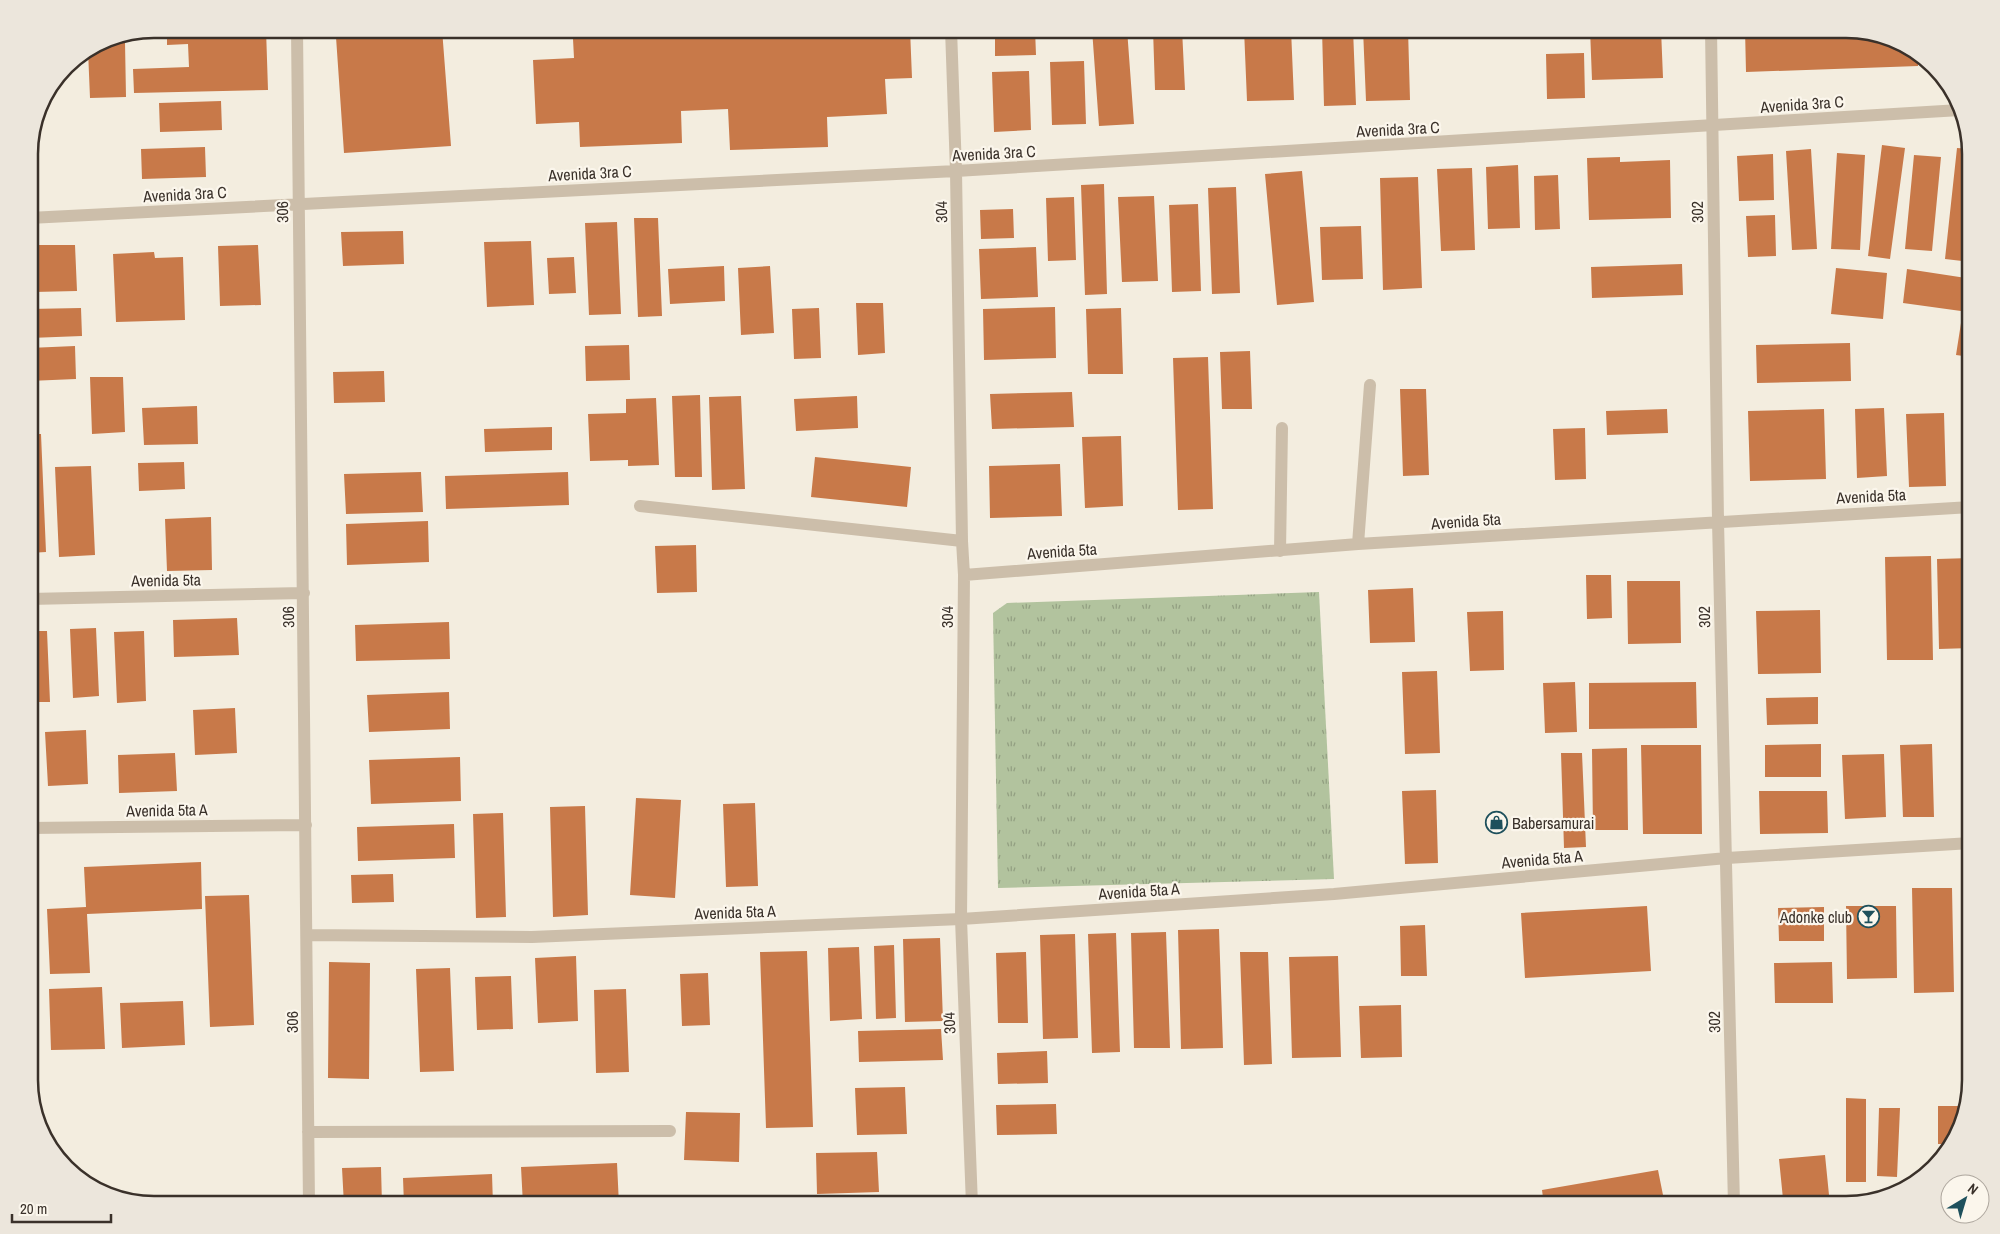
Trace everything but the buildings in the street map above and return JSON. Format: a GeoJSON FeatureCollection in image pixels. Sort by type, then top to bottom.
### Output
{"type":"FeatureCollection","features":[{"type":"Feature","properties":{"kind":"street","name":"306"},"geometry":{"type":"LineString","coordinates":[[298,38],[298,204],[304,592],[309,1196]]}},
{"type":"Feature","properties":{"kind":"street","name":"304"},"geometry":{"type":"LineString","coordinates":[[952,38],[964,575],[961,919],[972,1196]]}},
{"type":"Feature","properties":{"kind":"street","name":"302"},"geometry":{"type":"LineString","coordinates":[[1711,38],[1718,521],[1734,1196]]}},
{"type":"Feature","properties":{"kind":"street","name":"Avenida 3ra C"},"geometry":{"type":"LineString","coordinates":[[38,218],[956,171],[1954,110]]}},
{"type":"Feature","properties":{"kind":"street"},"geometry":{"type":"LineString","coordinates":[[1358,544],[1370,386]]}},
{"type":"Feature","properties":{"kind":"street"},"geometry":{"type":"LineString","coordinates":[[1280,551],[1282,428]]}},
{"type":"Feature","properties":{"kind":"street"},"geometry":{"type":"LineString","coordinates":[[640,506],[962,541]]}},
{"type":"Feature","properties":{"kind":"street","name":"Avenida 5ta"},"geometry":{"type":"LineString","coordinates":[[964,575],[1358,544],[1962,507]]}},
{"type":"Feature","properties":{"kind":"street","name":"Avenida 5ta"},"geometry":{"type":"LineString","coordinates":[[38,599],[304,592]]}},
{"type":"Feature","properties":{"kind":"street","name":"Avenida 5ta A"},"geometry":{"type":"LineString","coordinates":[[38,828],[306,825]]}},
{"type":"Feature","properties":{"kind":"street","name":"Avenida 5ta A"},"geometry":{"type":"LineString","coordinates":[[307,935],[532,937],[961,919],[1334,894],[1727,858],[1962,844]]}},
{"type":"Feature","properties":{"kind":"street"},"geometry":{"type":"LineString","coordinates":[[308,1132],[670,1131]]}},
{"type":"Feature","properties":{"kind":"green space"},"geometry":{"type":"Polygon","coordinates":[[[1319,592],[1334,879],[998,888],[993,613],[1007,603],[1319,592]]]}},
{"type":"Feature","properties":{"kind":"place","name":"Babersamurai"},"geometry":{"type":"Point","coordinates":[1496,823]}},
{"type":"Feature","properties":{"kind":"place","name":"Adonke club"},"geometry":{"type":"Point","coordinates":[1868,917]}}]}
